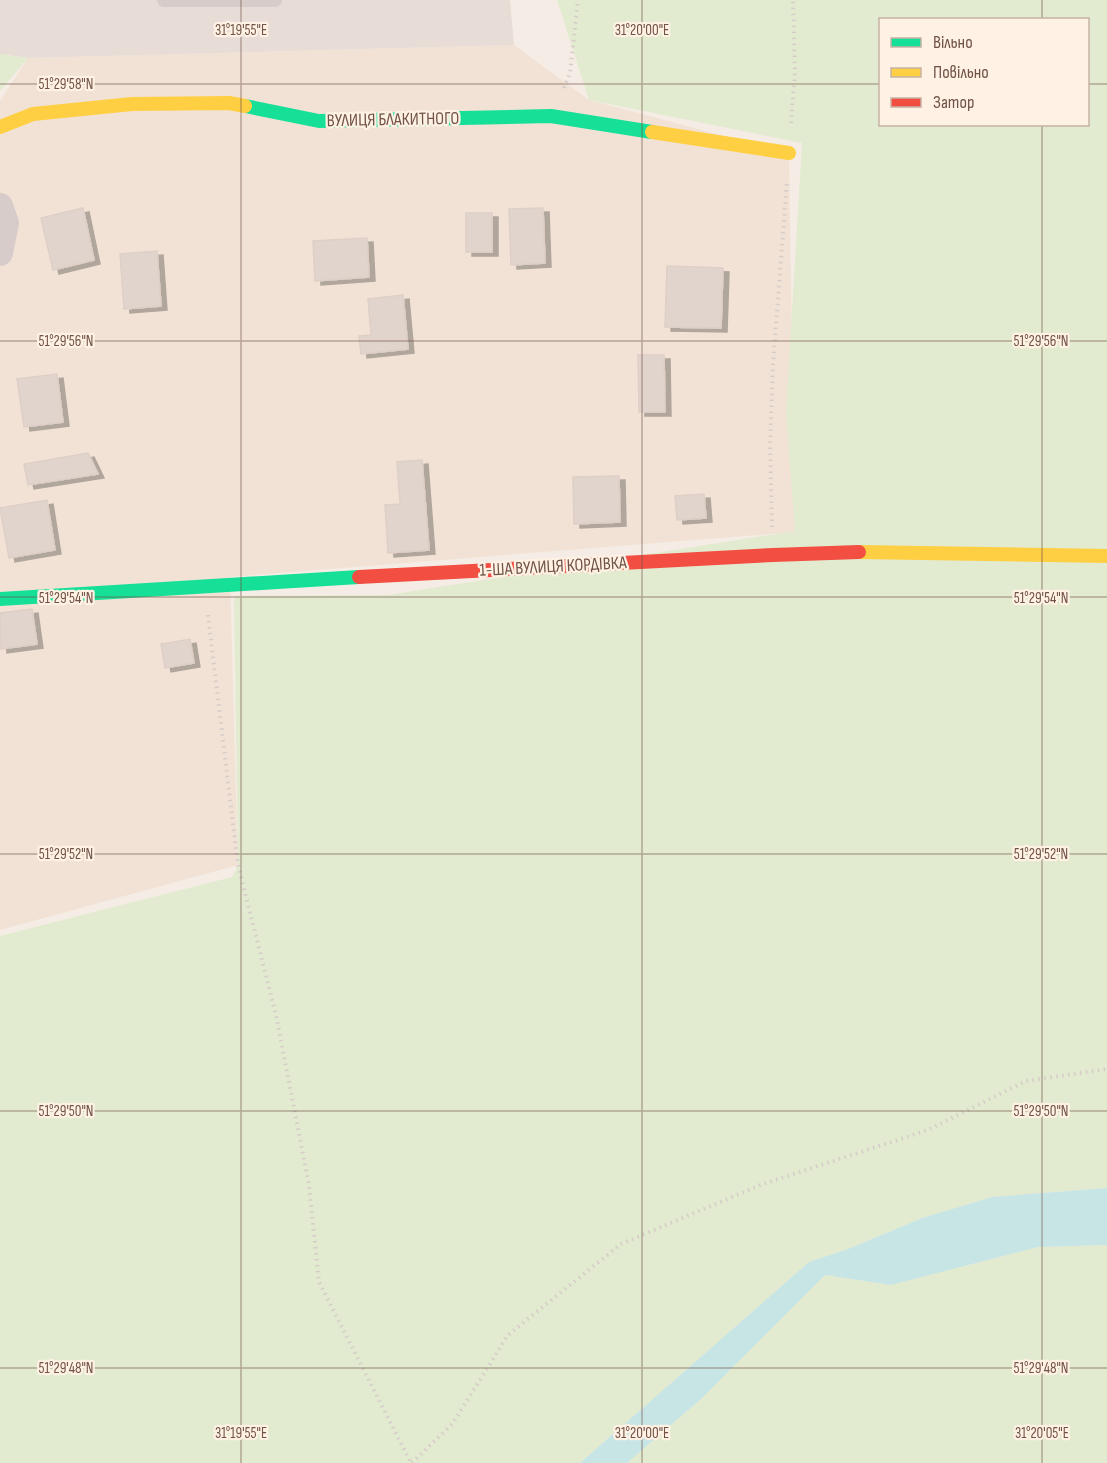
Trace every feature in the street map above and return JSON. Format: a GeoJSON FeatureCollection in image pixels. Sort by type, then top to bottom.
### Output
{"type":"FeatureCollection","features":[{"type":"Feature","properties":{"kind":"street","name":"ВУЛИЦЯ БЛАКИТНОГО"},"geometry":{"type":"LineString","coordinates":[[0,127],[33,114],[132,104],[230,103],[319,121],[551,116],[789,153]]}},
{"type":"Feature","properties":{"kind":"street"},"geometry":{"type":"LineString","coordinates":[[0,206],[6,223],[0,253]]}},
{"type":"Feature","properties":{"kind":"street","name":"1-ША ВУЛИЦЯ КОРДІВКА"},"geometry":{"type":"LineString","coordinates":[[0,599],[205,585],[840,552],[1107,556]]}},
{"type":"Feature","properties":{"kind":"lane"},"geometry":{"type":"LineString","coordinates":[[164,0],[275,0]]}},
{"type":"Feature","properties":{"kind":"path"},"geometry":{"type":"LineString","coordinates":[[551,116],[570,73],[578,0]]}},
{"type":"Feature","properties":{"kind":"path"},"geometry":{"type":"LineString","coordinates":[[773,555],[770,435],[773,364],[795,72],[793,0]]}},
{"type":"Feature","properties":{"kind":"path"},"geometry":{"type":"LineString","coordinates":[[205,585],[238,865],[276,1015],[309,1185],[319,1282],[412,1463],[453,1423],[508,1335],[621,1244],[764,1184],[928,1130],[1026,1082],[1107,1069]]}},
{"type":"Feature","properties":{"kind":"shaded area"},"geometry":{"type":"Polygon","coordinates":[[[0,0],[510,0],[514,45],[28,58],[0,54],[0,0]]]}},
{"type":"Feature","properties":{"kind":"shaded area"},"geometry":{"type":"Polygon","coordinates":[[[514,45],[589,100],[789,153],[795,532],[230,577],[238,865],[0,930],[0,101],[28,58],[514,45]]]}},
{"type":"Feature","properties":{"kind":"green space"},"geometry":{"type":"Polygon","coordinates":[[[557,0],[1107,0],[1107,1188],[992,1197],[922,1218],[848,1249],[809,1262],[580,1463],[0,1463],[0,936],[232,877],[238,865],[234,596],[388,595],[795,531],[786,412],[802,143],[589,100],[557,0]]]}},
{"type":"Feature","properties":{"kind":"green space"},"geometry":{"type":"Polygon","coordinates":[[[0,54],[28,58],[0,91],[0,54]]]}},
{"type":"Feature","properties":{"kind":"green space"},"geometry":{"type":"Polygon","coordinates":[[[1107,1245],[1107,1463],[627,1463],[701,1399],[825,1275],[891,1285],[1038,1247],[1107,1245]]]}},
{"type":"Feature","properties":{"kind":"water"},"geometry":{"type":"Polygon","coordinates":[[[1107,1188],[1107,1245],[1038,1247],[891,1285],[825,1275],[701,1399],[627,1463],[580,1463],[809,1262],[848,1249],[922,1218],[992,1197],[1107,1188]]]}},
{"type":"Feature","properties":{"kind":"building"},"geometry":{"type":"Polygon","coordinates":[[[83,208],[94,260],[53,270],[41,218],[83,208]]]}},
{"type":"Feature","properties":{"kind":"building"},"geometry":{"type":"Polygon","coordinates":[[[543,208],[545,263],[511,265],[509,209],[543,208]]]}},
{"type":"Feature","properties":{"kind":"building"},"geometry":{"type":"Polygon","coordinates":[[[466,213],[492,213],[492,252],[466,252],[466,213]]]}},
{"type":"Feature","properties":{"kind":"building"},"geometry":{"type":"Polygon","coordinates":[[[367,238],[369,277],[315,281],[313,241],[367,238]]]}},
{"type":"Feature","properties":{"kind":"building"},"geometry":{"type":"Polygon","coordinates":[[[157,251],[161,306],[124,309],[120,254],[157,251]]]}},
{"type":"Feature","properties":{"kind":"building"},"geometry":{"type":"Polygon","coordinates":[[[667,266],[723,268],[721,328],[665,327],[667,266]]]}},
{"type":"Feature","properties":{"kind":"building"},"geometry":{"type":"Polygon","coordinates":[[[403,295],[408,349],[361,354],[359,336],[371,335],[368,299],[403,295]]]}},
{"type":"Feature","properties":{"kind":"building"},"geometry":{"type":"Polygon","coordinates":[[[638,355],[664,355],[665,412],[639,412],[638,355]]]}},
{"type":"Feature","properties":{"kind":"building"},"geometry":{"type":"Polygon","coordinates":[[[57,374],[63,422],[24,427],[17,379],[57,374]]]}},
{"type":"Feature","properties":{"kind":"building"},"geometry":{"type":"Polygon","coordinates":[[[88,453],[98,474],[28,485],[24,464],[88,453]]]}},
{"type":"Feature","properties":{"kind":"building"},"geometry":{"type":"Polygon","coordinates":[[[422,460],[429,550],[388,553],[385,505],[400,504],[397,462],[422,460]]]}},
{"type":"Feature","properties":{"kind":"building"},"geometry":{"type":"Polygon","coordinates":[[[619,476],[620,522],[574,524],[573,477],[619,476]]]}},
{"type":"Feature","properties":{"kind":"building"},"geometry":{"type":"Polygon","coordinates":[[[704,494],[706,518],[677,520],[675,496],[704,494]]]}},
{"type":"Feature","properties":{"kind":"building"},"geometry":{"type":"Polygon","coordinates":[[[47,500],[55,550],[9,558],[0,508],[47,500]]]}},
{"type":"Feature","properties":{"kind":"building"},"geometry":{"type":"Polygon","coordinates":[[[32,609],[37,644],[1,649],[0,613],[32,609]]]}},
{"type":"Feature","properties":{"kind":"building"},"geometry":{"type":"Polygon","coordinates":[[[190,639],[194,663],[165,668],[161,644],[190,639]]]}},
{"type":"Feature","properties":{"kind":"traffic: fast"},"geometry":{"type":"LineString","coordinates":[[245,106],[319,121],[551,116],[652,132]]}},
{"type":"Feature","properties":{"kind":"traffic: fast"},"geometry":{"type":"LineString","coordinates":[[0,599],[359,577]]}},
{"type":"Feature","properties":{"kind":"traffic: slow"},"geometry":{"type":"LineString","coordinates":[[0,127],[33,114],[132,104],[229,103],[245,106]]}},
{"type":"Feature","properties":{"kind":"traffic: slow"},"geometry":{"type":"LineString","coordinates":[[652,132],[789,153]]}},
{"type":"Feature","properties":{"kind":"traffic: slow"},"geometry":{"type":"LineString","coordinates":[[859,552],[1107,556]]}},
{"type":"Feature","properties":{"kind":"traffic: jam"},"geometry":{"type":"LineString","coordinates":[[359,577],[859,552]]}}]}
